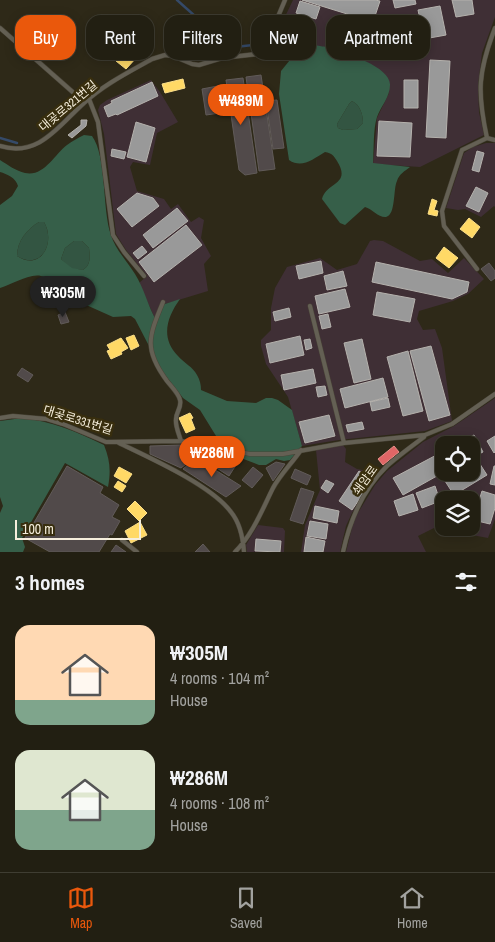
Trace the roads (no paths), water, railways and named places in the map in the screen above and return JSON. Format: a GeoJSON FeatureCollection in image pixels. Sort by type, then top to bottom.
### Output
{"type":"FeatureCollection","features":[{"type":"Feature","properties":{"kind":"lane","name":"대곶로321번길"},"geometry":{"type":"LineString","coordinates":[[0,146],[16,149],[36,144],[52,134],[84,102],[152,59],[160,56],[173,56],[199,65],[222,58],[257,54],[262,50],[269,38],[285,0]]}},
{"type":"Feature","properties":{"kind":"lane"},"geometry":{"type":"LineString","coordinates":[[0,28],[84,102]]}},
{"type":"Feature","properties":{"kind":"lane"},"geometry":{"type":"LineString","coordinates":[[487,138],[481,112],[480,86],[484,56],[495,28]]}},
{"type":"Feature","properties":{"kind":"lane"},"geometry":{"type":"LineString","coordinates":[[89,99],[98,122],[113,234],[124,252],[144,276]]}},
{"type":"Feature","properties":{"kind":"lane"},"geometry":{"type":"LineString","coordinates":[[477,269],[444,226],[442,211],[462,150],[487,138],[495,140]]}},
{"type":"Feature","properties":{"kind":"lane"},"geometry":{"type":"LineString","coordinates":[[163,302],[150,342],[151,352],[160,373],[180,398],[176,421],[181,441]]}},
{"type":"Feature","properties":{"kind":"lane"},"geometry":{"type":"LineString","coordinates":[[310,306],[344,443]]}},
{"type":"Feature","properties":{"kind":"lane","name":"대곶로331번길"},"geometry":{"type":"LineString","coordinates":[[0,418],[13,416],[47,419],[106,442],[181,441],[250,454],[283,454],[344,443],[425,435],[452,424],[495,394]]}},
{"type":"Feature","properties":{"kind":"lane","name":"쇄암로"},"geometry":{"type":"LineString","coordinates":[[343,552],[353,516],[375,480],[387,467],[425,435]]}},
{"type":"Feature","properties":{"kind":"lane"},"geometry":{"type":"LineString","coordinates":[[116,442],[153,459],[189,479],[220,500],[232,512],[244,542],[244,552]]}},
{"type":"Feature","properties":{"kind":"lane"},"geometry":{"type":"LineString","coordinates":[[235,552],[257,522],[274,486],[301,450]]}},
{"type":"Feature","properties":{"kind":"lane"},"geometry":{"type":"LineString","coordinates":[[122,540],[137,552]]}},
{"type":"Feature","properties":{"kind":"waterway"},"geometry":{"type":"LineString","coordinates":[[177,0],[223,41],[235,47],[251,45]]}},
{"type":"Feature","properties":{"kind":"waterway"},"geometry":{"type":"LineString","coordinates":[[0,138],[17,143]]}}]}
